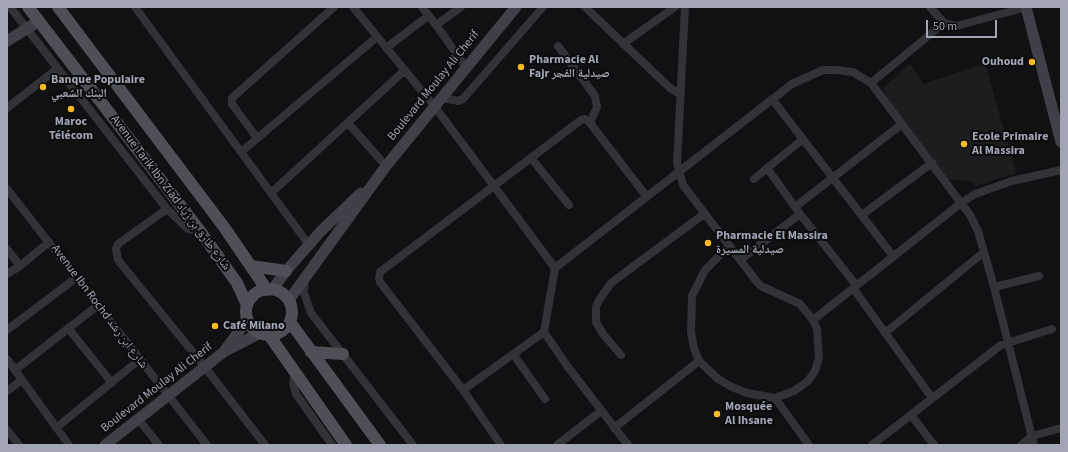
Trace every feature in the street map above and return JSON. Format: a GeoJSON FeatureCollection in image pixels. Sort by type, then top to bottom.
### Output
{"type":"FeatureCollection","features":[{"type":"Feature","properties":{"kind":"main road","name":"Avenue Tarik Ibn Ziad شارع طارق بن زياد"},"geometry":{"type":"LineString","coordinates":[[28,7],[200,230],[237,283],[247,306],[245,322]]}},
{"type":"Feature","properties":{"kind":"main road","name":"Avenue Tarik Ibn Ziad شارع طارق بن زياد"},"geometry":{"type":"LineString","coordinates":[[58,7],[269,290],[284,294],[289,300]]}},
{"type":"Feature","properties":{"kind":"main road","name":"Boulevard Moulay Ali Cherif"},"geometry":{"type":"LineString","coordinates":[[289,300],[305,276],[329,246],[373,182],[516,7]]}},
{"type":"Feature","properties":{"kind":"main road"},"geometry":{"type":"LineString","coordinates":[[1026,7],[1061,142]]}},
{"type":"Feature","properties":{"kind":"main road"},"geometry":{"type":"LineString","coordinates":[[7,40],[39,21]]}},
{"type":"Feature","properties":{"kind":"main road","name":"Boulevard Moulay Ali Cherif"},"geometry":{"type":"LineString","coordinates":[[269,290],[338,213],[373,182]]}},
{"type":"Feature","properties":{"kind":"main road"},"geometry":{"type":"LineString","coordinates":[[252,266],[286,271]]}},
{"type":"Feature","properties":{"kind":"main road"},"geometry":{"type":"LineString","coordinates":[[237,283],[245,322],[265,334],[295,373],[346,445]]}},
{"type":"Feature","properties":{"kind":"main road"},"geometry":{"type":"LineString","coordinates":[[247,306],[256,294],[269,290]]}},
{"type":"Feature","properties":{"kind":"main road"},"geometry":{"type":"LineString","coordinates":[[265,334],[280,332],[290,322],[292,307],[289,300]]}},
{"type":"Feature","properties":{"kind":"main road","name":"Boulevard Moulay Ali Cherif"},"geometry":{"type":"LineString","coordinates":[[225,351],[245,322]]}},
{"type":"Feature","properties":{"kind":"main road"},"geometry":{"type":"LineString","coordinates":[[290,322],[380,445]]}},
{"type":"Feature","properties":{"kind":"main road","name":"Boulevard Moulay Ali Cherif"},"geometry":{"type":"LineString","coordinates":[[105,445],[225,351],[265,334]]}},
{"type":"Feature","properties":{"kind":"main road"},"geometry":{"type":"LineString","coordinates":[[311,352],[343,354]]}},
{"type":"Feature","properties":{"kind":"street"},"geometry":{"type":"LineString","coordinates":[[10,7],[167,209],[188,229],[200,230]]}},
{"type":"Feature","properties":{"kind":"street"},"geometry":{"type":"LineString","coordinates":[[135,7],[309,244]]}},
{"type":"Feature","properties":{"kind":"street"},"geometry":{"type":"LineString","coordinates":[[257,138],[232,104],[232,98],[334,7]]}},
{"type":"Feature","properties":{"kind":"street"},"geometry":{"type":"LineString","coordinates":[[353,7],[386,48],[438,103],[495,186],[555,268]]}},
{"type":"Feature","properties":{"kind":"street"},"geometry":{"type":"LineString","coordinates":[[422,7],[466,67]]}},
{"type":"Feature","properties":{"kind":"street"},"geometry":{"type":"LineString","coordinates":[[436,25],[462,7]]}},
{"type":"Feature","properties":{"kind":"street"},"geometry":{"type":"LineString","coordinates":[[438,103],[463,99],[543,7]]}},
{"type":"Feature","properties":{"kind":"street"},"geometry":{"type":"LineString","coordinates":[[585,7],[670,88],[680,94]]}},
{"type":"Feature","properties":{"kind":"street"},"geometry":{"type":"LineString","coordinates":[[623,44],[675,7]]}},
{"type":"Feature","properties":{"kind":"street"},"geometry":{"type":"LineString","coordinates":[[685,7],[677,163],[679,173],[683,185],[704,214],[761,286],[800,304],[813,320],[819,341],[819,358],[815,371],[808,380],[794,391],[775,398],[747,393],[732,387],[707,370],[699,361],[691,332],[692,296],[705,270],[729,246]]}},
{"type":"Feature","properties":{"kind":"street"},"geometry":{"type":"LineString","coordinates":[[930,7],[944,23],[961,26],[1026,7]]}},
{"type":"Feature","properties":{"kind":"street"},"geometry":{"type":"LineString","coordinates":[[386,48],[428,16]]}},
{"type":"Feature","properties":{"kind":"street"},"geometry":{"type":"LineString","coordinates":[[871,83],[944,23]]}},
{"type":"Feature","properties":{"kind":"street"},"geometry":{"type":"LineString","coordinates":[[241,152],[377,37]]}},
{"type":"Feature","properties":{"kind":"street"},"geometry":{"type":"LineString","coordinates":[[558,46],[595,96],[596,107],[590,123]]}},
{"type":"Feature","properties":{"kind":"street"},"geometry":{"type":"LineString","coordinates":[[7,108],[57,69]]}},
{"type":"Feature","properties":{"kind":"street"},"geometry":{"type":"LineString","coordinates":[[271,193],[406,70]]}},
{"type":"Feature","properties":{"kind":"street"},"geometry":{"type":"LineString","coordinates":[[463,390],[514,355],[544,332],[555,268],[792,84],[823,70],[854,72],[871,83],[961,202],[978,231],[994,287],[1034,445]]}},
{"type":"Feature","properties":{"kind":"street"},"geometry":{"type":"LineString","coordinates":[[772,99],[863,214],[893,256]]}},
{"type":"Feature","properties":{"kind":"street"},"geometry":{"type":"LineString","coordinates":[[501,445],[463,390],[384,287],[379,275],[382,270],[579,121],[585,119],[590,123],[647,197]]}},
{"type":"Feature","properties":{"kind":"street"},"geometry":{"type":"LineString","coordinates":[[348,123],[386,166]]}},
{"type":"Feature","properties":{"kind":"street"},"geometry":{"type":"LineString","coordinates":[[740,260],[798,210],[833,177],[902,124]]}},
{"type":"Feature","properties":{"kind":"street"},"geometry":{"type":"LineString","coordinates":[[754,179],[803,139]]}},
{"type":"Feature","properties":{"kind":"street"},"geometry":{"type":"LineString","coordinates":[[531,158],[569,205]]}},
{"type":"Feature","properties":{"kind":"street"},"geometry":{"type":"LineString","coordinates":[[863,214],[932,163]]}},
{"type":"Feature","properties":{"kind":"street"},"geometry":{"type":"LineString","coordinates":[[767,168],[854,287],[932,398]]}},
{"type":"Feature","properties":{"kind":"street"},"geometry":{"type":"LineString","coordinates":[[813,320],[961,202],[975,194],[1012,182],[1061,170]]}},
{"type":"Feature","properties":{"kind":"street","name":"Avenue Ibn Rochd شارع ابن رشد"},"geometry":{"type":"LineString","coordinates":[[7,189],[139,360],[207,445]]}},
{"type":"Feature","properties":{"kind":"street"},"geometry":{"type":"LineString","coordinates":[[167,209],[118,244],[116,254],[118,260],[204,366],[265,445]]}},
{"type":"Feature","properties":{"kind":"street"},"geometry":{"type":"LineString","coordinates":[[621,355],[603,334],[596,322],[596,307],[599,300],[611,283],[704,214]]}},
{"type":"Feature","properties":{"kind":"street"},"geometry":{"type":"LineString","coordinates":[[7,274],[20,266],[49,242]]}},
{"type":"Feature","properties":{"kind":"street"},"geometry":{"type":"LineString","coordinates":[[7,249],[20,266]]}},
{"type":"Feature","properties":{"kind":"street"},"geometry":{"type":"LineString","coordinates":[[885,333],[984,252]]}},
{"type":"Feature","properties":{"kind":"street"},"geometry":{"type":"LineString","coordinates":[[305,276],[304,293],[308,308],[413,445]]}},
{"type":"Feature","properties":{"kind":"street"},"geometry":{"type":"LineString","coordinates":[[994,287],[1039,276]]}},
{"type":"Feature","properties":{"kind":"street"},"geometry":{"type":"LineString","coordinates":[[7,330],[76,278]]}},
{"type":"Feature","properties":{"kind":"street"},"geometry":{"type":"LineString","coordinates":[[15,370],[97,306]]}},
{"type":"Feature","properties":{"kind":"street"},"geometry":{"type":"LineString","coordinates":[[68,328],[112,383]]}},
{"type":"Feature","properties":{"kind":"street"},"geometry":{"type":"LineString","coordinates":[[872,445],[974,364],[1008,341],[1052,328]]}},
{"type":"Feature","properties":{"kind":"street"},"geometry":{"type":"LineString","coordinates":[[544,332],[568,367],[628,445]]}},
{"type":"Feature","properties":{"kind":"street"},"geometry":{"type":"LineString","coordinates":[[514,355],[545,399]]}},
{"type":"Feature","properties":{"kind":"street"},"geometry":{"type":"LineString","coordinates":[[7,359],[56,428],[70,445]]}},
{"type":"Feature","properties":{"kind":"street"},"geometry":{"type":"LineString","coordinates":[[56,428],[139,360]]}},
{"type":"Feature","properties":{"kind":"street"},"geometry":{"type":"LineString","coordinates":[[614,428],[699,361]]}},
{"type":"Feature","properties":{"kind":"street"},"geometry":{"type":"LineString","coordinates":[[295,373],[293,383],[296,394],[332,445]]}},
{"type":"Feature","properties":{"kind":"street"},"geometry":{"type":"LineString","coordinates":[[7,391],[22,380]]}},
{"type":"Feature","properties":{"kind":"street"},"geometry":{"type":"LineString","coordinates":[[775,398],[809,445]]}},
{"type":"Feature","properties":{"kind":"street"},"geometry":{"type":"LineString","coordinates":[[557,445],[601,411]]}},
{"type":"Feature","properties":{"kind":"street"},"geometry":{"type":"LineString","coordinates":[[911,415],[934,445]]}},
{"type":"Feature","properties":{"kind":"street"},"geometry":{"type":"LineString","coordinates":[[138,419],[159,445]]}},
{"type":"Feature","properties":{"kind":"street"},"geometry":{"type":"LineString","coordinates":[[1021,445],[1032,436],[1061,428]]}},
{"type":"Feature","properties":{"kind":"street"},"geometry":{"type":"LineString","coordinates":[[7,430],[19,445]]}},
{"type":"Feature","properties":{"kind":"shaded area","name":"Ecole Primaire Al Massira"},"geometry":{"type":"Polygon","coordinates":[[[985,63],[1016,173],[975,186],[974,182],[948,179],[883,95],[886,92],[883,88],[910,64],[923,84],[985,63]]]}},
{"type":"Feature","properties":{"kind":"place","name":"Ouhoud"},"geometry":{"type":"Point","coordinates":[1032,62]}},
{"type":"Feature","properties":{"kind":"place","name":"Pharmacie Al Fajr صيدلية الفجر"},"geometry":{"type":"Point","coordinates":[521,67]}},
{"type":"Feature","properties":{"kind":"place","name":"Banque Populaire البنك الشعبي"},"geometry":{"type":"Point","coordinates":[43,87]}},
{"type":"Feature","properties":{"kind":"place","name":"Maroc Télécom"},"geometry":{"type":"Point","coordinates":[71,109]}},
{"type":"Feature","properties":{"kind":"place","name":"Ecole Primaire Al Massira"},"geometry":{"type":"Point","coordinates":[964,144]}},
{"type":"Feature","properties":{"kind":"place","name":"Pharmacie El Massira صيدلية المسيرة"},"geometry":{"type":"Point","coordinates":[708,243]}},
{"type":"Feature","properties":{"kind":"place","name":"Café Milano"},"geometry":{"type":"Point","coordinates":[215,326]}},
{"type":"Feature","properties":{"kind":"place","name":"Mosquée Al Ihsane"},"geometry":{"type":"Point","coordinates":[717,414]}}]}
